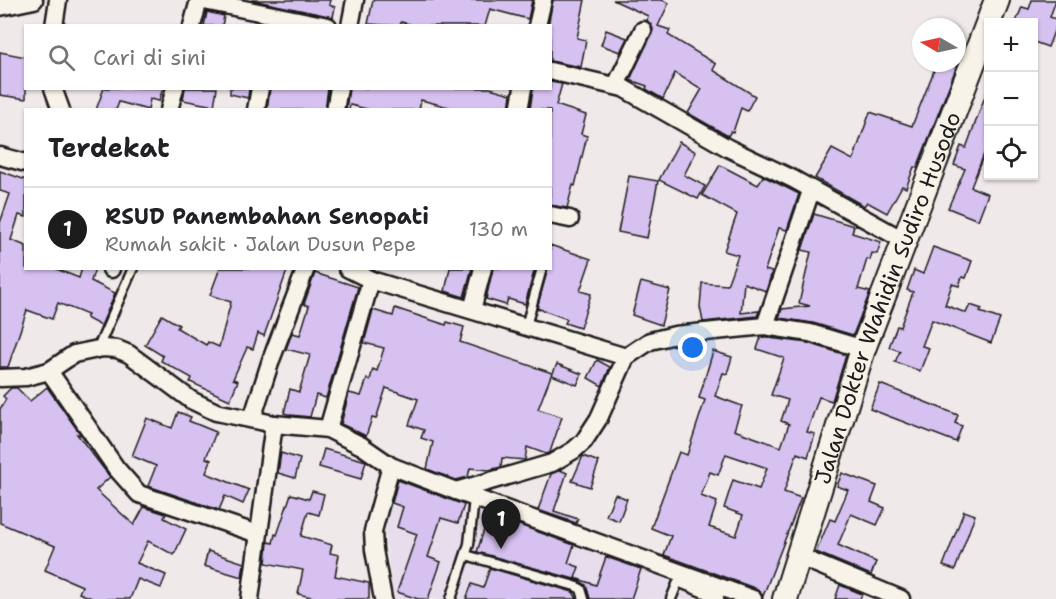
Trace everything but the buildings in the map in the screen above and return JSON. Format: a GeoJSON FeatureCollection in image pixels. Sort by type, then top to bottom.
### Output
{"type":"FeatureCollection","features":[{"type":"Feature","properties":{"kind":"main road","name":"Jalan Dokter Wahidin Sudiro Husodo"},"geometry":{"type":"LineString","coordinates":[[785,599],[864,349],[997,0]]}},
{"type":"Feature","properties":{"kind":"street"},"geometry":{"type":"LineString","coordinates":[[0,7],[34,0]]}},
{"type":"Feature","properties":{"kind":"street"},"geometry":{"type":"LineString","coordinates":[[54,24],[58,0]]}},
{"type":"Feature","properties":{"kind":"street"},"geometry":{"type":"LineString","coordinates":[[193,24],[199,0],[272,19],[312,24]]}},
{"type":"Feature","properties":{"kind":"street"},"geometry":{"type":"LineString","coordinates":[[350,24],[356,0]]}},
{"type":"Feature","properties":{"kind":"street"},"geometry":{"type":"LineString","coordinates":[[537,24],[543,0]]}},
{"type":"Feature","properties":{"kind":"street"},"geometry":{"type":"LineString","coordinates":[[616,85],[643,30]]}},
{"type":"Feature","properties":{"kind":"street"},"geometry":{"type":"LineString","coordinates":[[552,71],[616,85],[905,241]]}},
{"type":"Feature","properties":{"kind":"street"},"geometry":{"type":"LineString","coordinates":[[54,90],[60,108]]}},
{"type":"Feature","properties":{"kind":"street"},"geometry":{"type":"LineString","coordinates":[[170,108],[174,90]]}},
{"type":"Feature","properties":{"kind":"street"},"geometry":{"type":"LineString","coordinates":[[256,108],[260,90]]}},
{"type":"Feature","properties":{"kind":"street"},"geometry":{"type":"LineString","coordinates":[[335,108],[339,90]]}},
{"type":"Feature","properties":{"kind":"street"},"geometry":{"type":"LineString","coordinates":[[519,108],[523,90]]}},
{"type":"Feature","properties":{"kind":"street"},"geometry":{"type":"LineString","coordinates":[[0,156],[24,162]]}},
{"type":"Feature","properties":{"kind":"street"},"geometry":{"type":"LineString","coordinates":[[765,326],[812,191]]}},
{"type":"Feature","properties":{"kind":"street"},"geometry":{"type":"LineString","coordinates":[[552,215],[570,219]]}},
{"type":"Feature","properties":{"kind":"street"},"geometry":{"type":"LineString","coordinates":[[252,419],[271,360],[305,270]]}},
{"type":"Feature","properties":{"kind":"street"},"geometry":{"type":"LineString","coordinates":[[351,270],[371,280],[626,357]]}},
{"type":"Feature","properties":{"kind":"street"},"geometry":{"type":"LineString","coordinates":[[472,310],[482,270]]}},
{"type":"Feature","properties":{"kind":"street"},"geometry":{"type":"LineString","coordinates":[[328,429],[371,280]]}},
{"type":"Feature","properties":{"kind":"street"},"geometry":{"type":"LineString","coordinates":[[456,491],[552,463],[574,450],[584,441],[599,418],[626,357],[650,341],[675,335],[765,326],[810,333],[864,349]]}},
{"type":"Feature","properties":{"kind":"street"},"geometry":{"type":"LineString","coordinates":[[0,378],[26,377],[49,371],[74,354],[98,349],[117,349],[129,354],[191,400],[216,412],[274,424],[328,429],[362,446],[391,466],[474,499],[753,599]]}},
{"type":"Feature","properties":{"kind":"street"},"geometry":{"type":"LineString","coordinates":[[49,371],[116,468],[139,494],[258,534]]}},
{"type":"Feature","properties":{"kind":"street"},"geometry":{"type":"LineString","coordinates":[[250,599],[274,424]]}},
{"type":"Feature","properties":{"kind":"street"},"geometry":{"type":"LineString","coordinates":[[383,599],[373,531],[391,466]]}},
{"type":"Feature","properties":{"kind":"street"},"geometry":{"type":"LineString","coordinates":[[800,557],[901,599]]}},
{"type":"Feature","properties":{"kind":"lane"},"geometry":{"type":"LineString","coordinates":[[98,349],[132,270]]}},
{"type":"Feature","properties":{"kind":"lane"},"geometry":{"type":"LineString","coordinates":[[526,326],[541,270]]}},
{"type":"Feature","properties":{"kind":"lane"},"geometry":{"type":"LineString","coordinates":[[451,599],[471,535],[474,499]]}},
{"type":"Feature","properties":{"kind":"lane"},"geometry":{"type":"LineString","coordinates":[[466,555],[574,586],[581,589],[584,599]]}},
{"type":"Feature","properties":{"kind":"lane"},"geometry":{"type":"LineString","coordinates":[[671,599],[678,582],[719,599]]}},
{"type":"Feature","properties":{"kind":"shaded area"},"geometry":{"type":"Polygon","coordinates":[[[397,467],[744,599],[389,599],[391,577],[383,521],[397,467]]]}},
{"type":"Feature","properties":{"kind":"place","name":"RSUD Panembahan Senopati"},"geometry":{"type":"Point","coordinates":[501,549]}}]}
